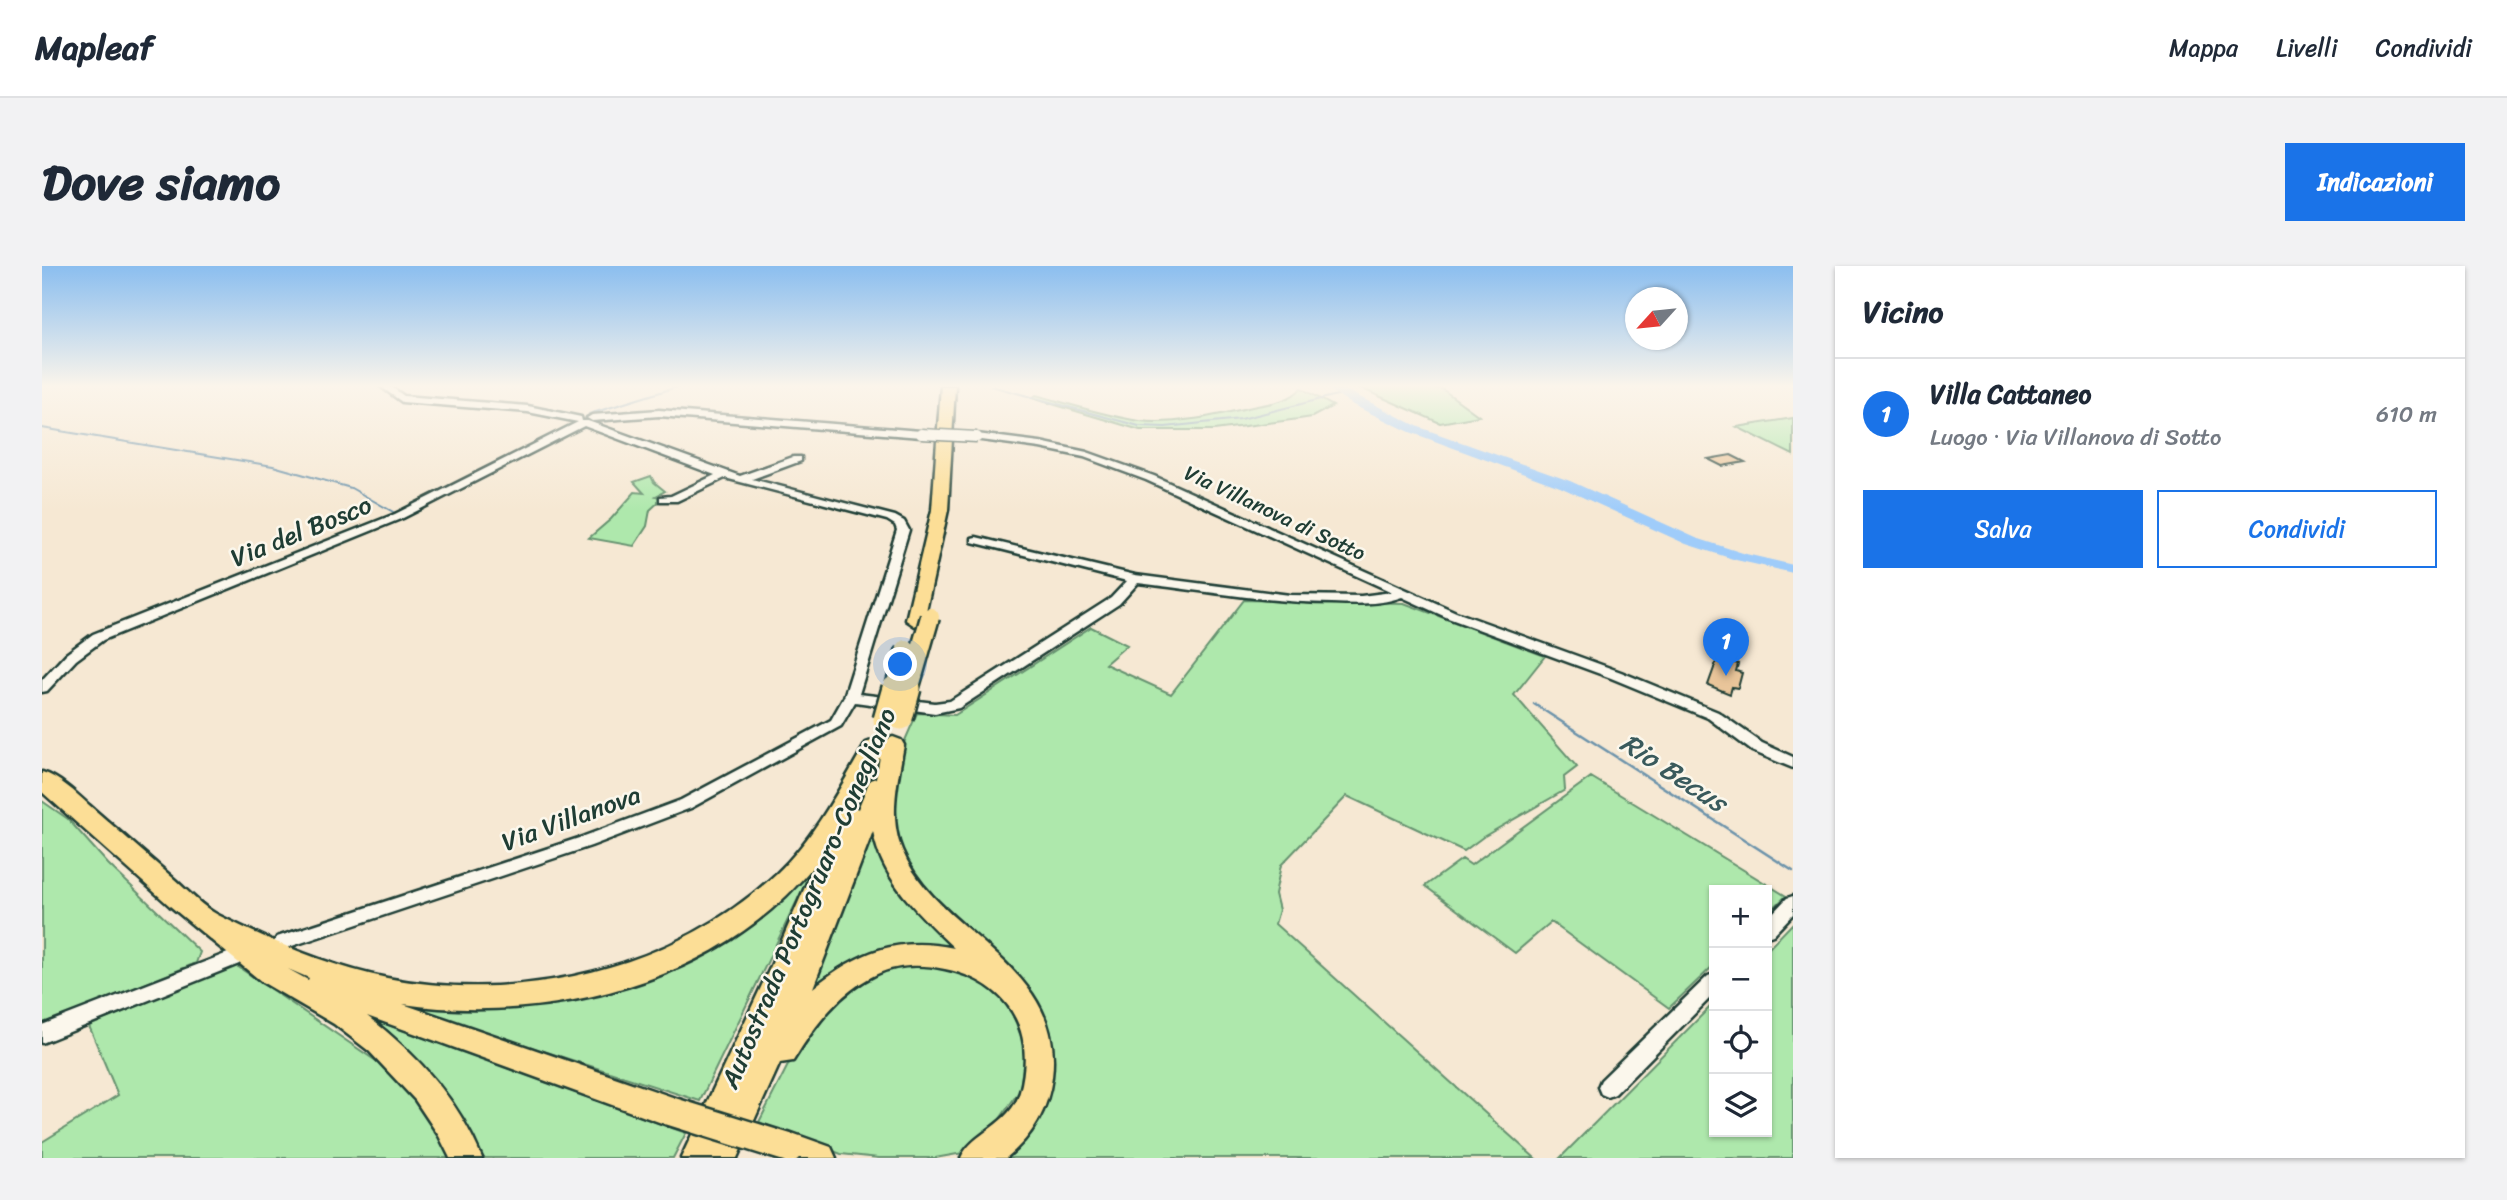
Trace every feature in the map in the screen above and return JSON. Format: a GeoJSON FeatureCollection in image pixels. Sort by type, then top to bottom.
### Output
{"type":"FeatureCollection","features":[{"type":"Feature","properties":{"kind":"highway","name":"Autostrada Portogruaro-Conegliano"},"geometry":{"type":"LineString","coordinates":[[721,1158],[808,969],[860,840],[888,733],[923,618],[940,510],[949,428]]}},
{"type":"Feature","properties":{"kind":"highway","name":"Autostrada Portogruaro-Conegliano"},"geometry":{"type":"LineString","coordinates":[[697,1158],[888,733]]}},
{"type":"Feature","properties":{"kind":"highway"},"geometry":{"type":"LineString","coordinates":[[214,925],[350,981],[434,998],[515,998],[560,992],[603,981],[676,953],[735,921],[760,903],[814,849],[888,733]]}},
{"type":"Feature","properties":{"kind":"highway"},"geometry":{"type":"LineString","coordinates":[[888,733],[884,801],[886,841],[891,854],[909,887],[1023,1002],[1034,1024],[1041,1050],[1040,1072],[1034,1096],[1023,1118],[992,1150],[977,1158]]}},
{"type":"Feature","properties":{"kind":"highway"},"geometry":{"type":"LineString","coordinates":[[42,780],[72,803],[179,899],[272,974],[344,1016],[379,1042],[426,1090],[450,1125],[466,1158]]}},
{"type":"Feature","properties":{"kind":"highway"},"geometry":{"type":"LineString","coordinates":[[214,925],[311,980],[407,1019],[670,1111],[820,1158]]}},
{"type":"Feature","properties":{"kind":"highway"},"geometry":{"type":"LineString","coordinates":[[734,1158],[805,1015],[846,976],[882,958],[918,953],[958,958],[1007,983]]}},
{"type":"Feature","properties":{"kind":"street","name":"Via del Bosco"},"geometry":{"type":"LineString","coordinates":[[42,688],[71,657],[98,638],[399,516],[570,428]]}},
{"type":"Feature","properties":{"kind":"street"},"geometry":{"type":"LineString","coordinates":[[604,428],[739,480],[797,459]]}},
{"type":"Feature","properties":{"kind":"street","name":"Via Villanova di Sotto"},"geometry":{"type":"LineString","coordinates":[[841,428],[977,437],[1040,445],[1087,455],[1150,478],[1452,615],[1616,675],[1713,715],[1757,747],[1793,763]]}},
{"type":"Feature","properties":{"kind":"street"},"geometry":{"type":"LineString","coordinates":[[664,499],[673,499],[724,475]]}},
{"type":"Feature","properties":{"kind":"street","name":"Via Villanova"},"geometry":{"type":"LineString","coordinates":[[283,942],[585,842],[686,804],[836,723],[851,697],[903,530],[900,523],[891,517],[739,480]]}},
{"type":"Feature","properties":{"kind":"street","name":"Via Villanova di Sotto"},"geometry":{"type":"LineString","coordinates":[[976,540],[1135,579],[1290,599],[1361,600],[1401,593]]}},
{"type":"Feature","properties":{"kind":"street"},"geometry":{"type":"LineString","coordinates":[[851,697],[935,708],[954,705],[1115,601],[1135,579]]}},
{"type":"Feature","properties":{"kind":"street"},"geometry":{"type":"LineString","coordinates":[[1772,925],[1793,903]]}},
{"type":"Feature","properties":{"kind":"street"},"geometry":{"type":"LineString","coordinates":[[42,1034],[233,959]]}},
{"type":"Feature","properties":{"kind":"street"},"geometry":{"type":"LineString","coordinates":[[1608,1087],[1709,987]]}},
{"type":"Feature","properties":{"kind":"green space"},"geometry":{"type":"Polygon","coordinates":[[[1132,428],[1232,428],[1214,430],[1140,430],[1132,428]]]}},
{"type":"Feature","properties":{"kind":"green space"},"geometry":{"type":"Polygon","coordinates":[[[1738,428],[1793,428],[1793,455],[1738,428]]]}},
{"type":"Feature","properties":{"kind":"green space"},"geometry":{"type":"Polygon","coordinates":[[[651,476],[665,491],[656,496],[663,498],[650,510],[647,526],[634,546],[589,538],[611,519],[635,492],[644,493],[634,482],[651,476]]]}},
{"type":"Feature","properties":{"kind":"green space"},"geometry":{"type":"Polygon","coordinates":[[[1244,600],[1404,603],[1545,656],[1514,695],[1577,767],[1564,777],[1565,790],[1483,837],[1464,851],[1347,796],[1281,865],[1275,894],[1279,910],[1275,924],[1535,1158],[1002,1158],[1036,1123],[1052,1058],[1042,1015],[919,890],[895,856],[891,787],[903,745],[917,713],[955,715],[1091,627],[1127,645],[1105,664],[1171,694],[1244,600]]]}},
{"type":"Feature","properties":{"kind":"green space"},"geometry":{"type":"Polygon","coordinates":[[[1591,777],[1768,885],[1709,885],[1709,970],[1669,1008],[1551,922],[1515,953],[1425,886],[1462,859],[1471,865],[1591,777]]]}},
{"type":"Feature","properties":{"kind":"green space"},"geometry":{"type":"Polygon","coordinates":[[[42,801],[68,819],[108,864],[200,952],[196,963],[42,1026],[42,801]]]}},
{"type":"Feature","properties":{"kind":"green space"},"geometry":{"type":"Polygon","coordinates":[[[874,826],[885,869],[901,895],[968,953],[918,944],[874,954],[801,1010],[874,826]]]}},
{"type":"Feature","properties":{"kind":"green space"},"geometry":{"type":"Polygon","coordinates":[[[824,845],[700,1101],[372,996],[509,1004],[687,953],[824,845]]]}},
{"type":"Feature","properties":{"kind":"green space"},"geometry":{"type":"Polygon","coordinates":[[[1772,887],[1786,896],[1772,909],[1772,887]]]}},
{"type":"Feature","properties":{"kind":"green space"},"geometry":{"type":"Polygon","coordinates":[[[1793,923],[1793,1158],[1560,1158],[1709,1008],[1709,1137],[1772,1137],[1772,945],[1793,923]]]}},
{"type":"Feature","properties":{"kind":"green space"},"geometry":{"type":"Polygon","coordinates":[[[897,961],[943,961],[992,985],[1011,1009],[1025,1048],[1020,1090],[997,1123],[963,1153],[935,1158],[879,1158],[841,1154],[759,1122],[811,1020],[857,976],[897,961]]]}},
{"type":"Feature","properties":{"kind":"green space"},"geometry":{"type":"Polygon","coordinates":[[[234,964],[398,1076],[443,1135],[452,1158],[42,1158],[42,1142],[118,1095],[89,1026],[234,964]]]}},
{"type":"Feature","properties":{"kind":"green space"},"geometry":{"type":"Polygon","coordinates":[[[361,1015],[686,1133],[673,1158],[477,1158],[464,1120],[419,1065],[361,1015]]]}},
{"type":"Feature","properties":{"kind":"building"},"geometry":{"type":"Polygon","coordinates":[[[1731,455],[1745,462],[1722,466],[1708,459],[1731,455]]]}},
{"type":"Feature","properties":{"kind":"building"},"geometry":{"type":"Polygon","coordinates":[[[1718,657],[1738,664],[1736,671],[1742,673],[1738,688],[1732,687],[1730,694],[1708,685],[1718,657]]]}},
{"type":"Feature","properties":{"kind":"waterway"},"geometry":{"type":"LineString","coordinates":[[42,428],[273,466],[351,488],[395,513],[441,491]]}},
{"type":"Feature","properties":{"kind":"waterway"},"geometry":{"type":"LineString","coordinates":[[1411,428],[1565,484],[1691,541],[1741,557],[1793,569]]}},
{"type":"Feature","properties":{"kind":"waterway","name":"Rio Becus"},"geometry":{"type":"LineString","coordinates":[[1534,704],[1793,871]]}},
{"type":"Feature","properties":{"kind":"place","name":"Villa Cattaneo"},"geometry":{"type":"Point","coordinates":[1726,676]}}]}
